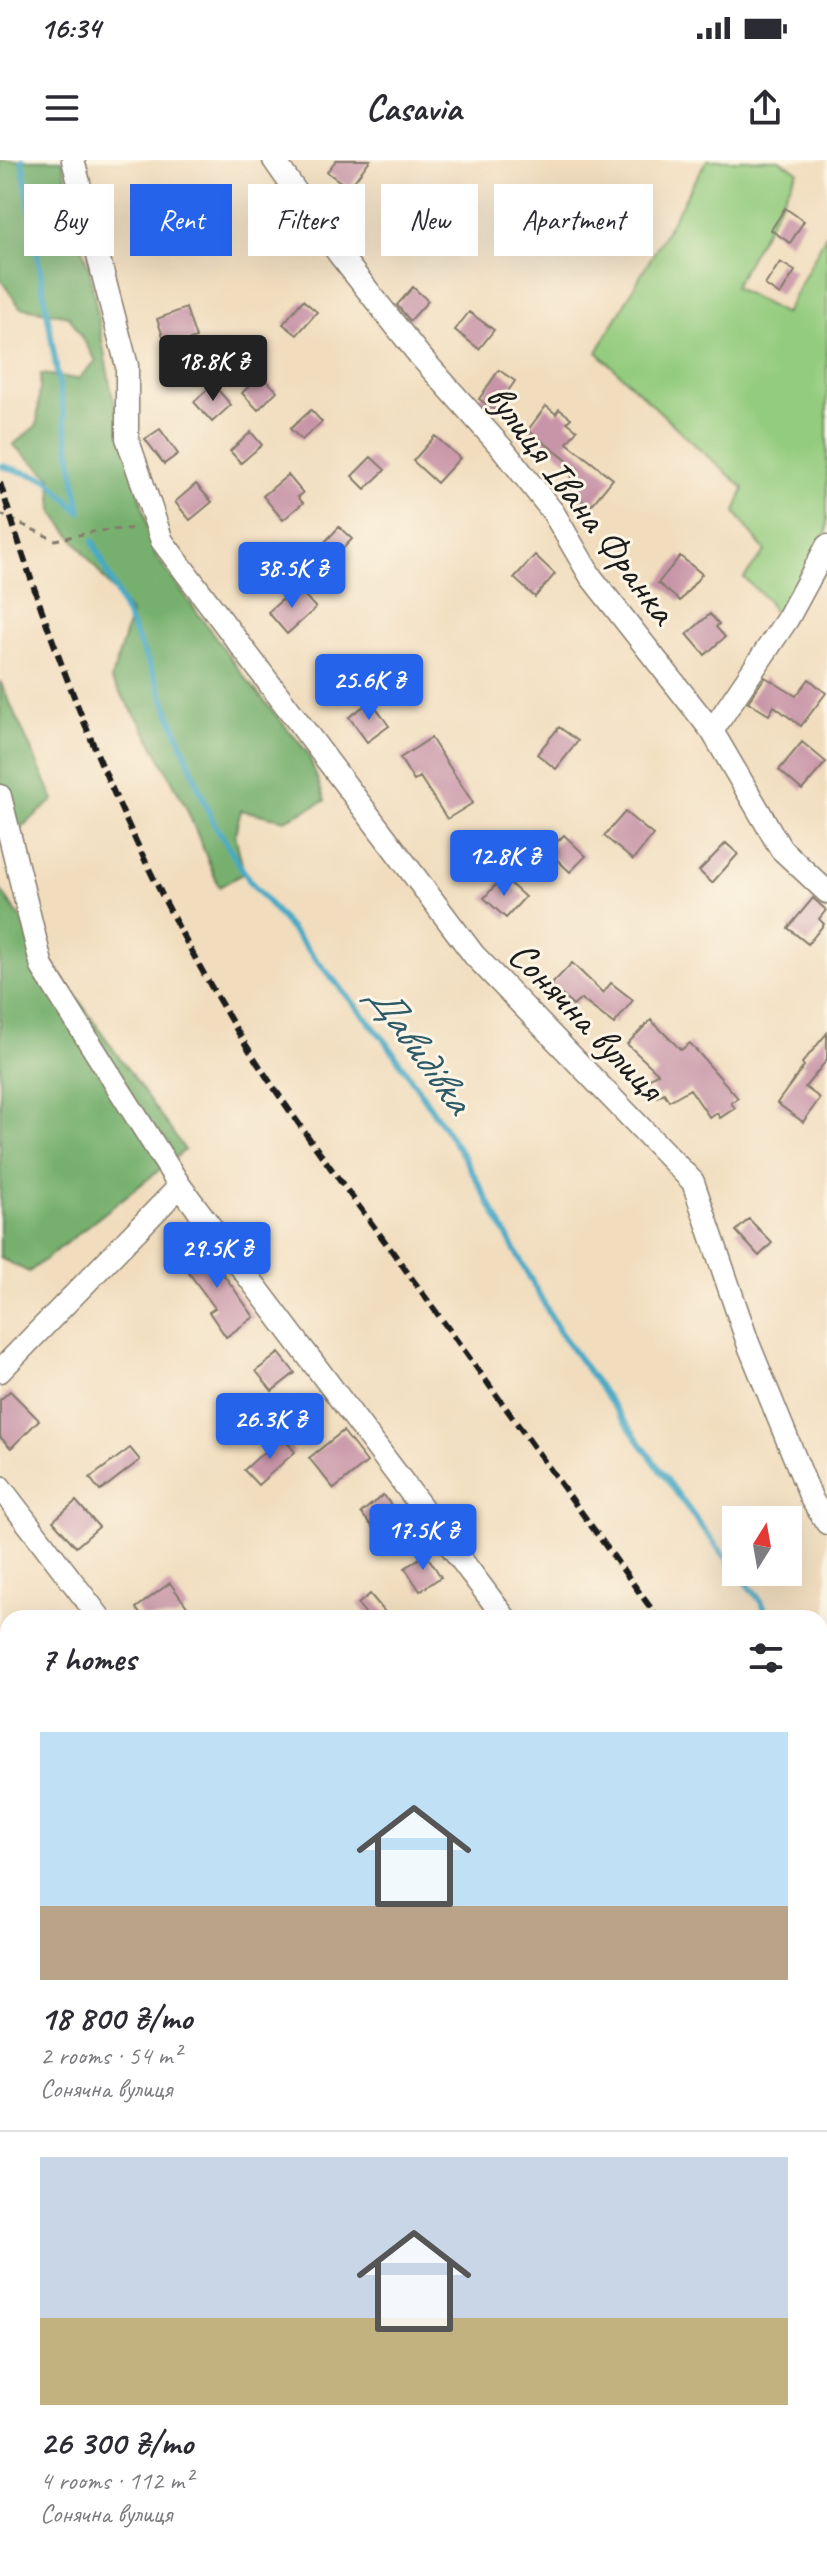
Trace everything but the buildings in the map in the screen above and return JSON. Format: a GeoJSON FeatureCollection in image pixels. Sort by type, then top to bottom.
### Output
{"type":"FeatureCollection","features":[{"type":"Feature","properties":{"kind":"street","name":"Сонячна вулиця"},"geometry":{"type":"LineString","coordinates":[[73,160],[127,366],[127,438],[162,541],[474,955],[693,1182],[748,1343],[812,1500],[827,1523]]}},
{"type":"Feature","properties":{"kind":"street","name":"вулиця Івана Франка"},"geometry":{"type":"LineString","coordinates":[[274,160],[357,276],[419,355],[502,448],[553,512],[591,577],[712,731],[781,849],[827,892]]}},
{"type":"Feature","properties":{"kind":"street"},"geometry":{"type":"LineString","coordinates":[[712,731],[788,618],[827,546]]}},
{"type":"Feature","properties":{"kind":"street"},"geometry":{"type":"LineString","coordinates":[[0,796],[42,967],[180,1186],[499,1610]]}},
{"type":"Feature","properties":{"kind":"street"},"geometry":{"type":"LineString","coordinates":[[0,1371],[180,1186]]}},
{"type":"Feature","properties":{"kind":"street"},"geometry":{"type":"LineString","coordinates":[[0,1487],[94,1610]]}},
{"type":"Feature","properties":{"kind":"path"},"geometry":{"type":"LineString","coordinates":[[0,514],[55,540],[97,531],[156,526]]}},
{"type":"Feature","properties":{"kind":"green space"},"geometry":{"type":"Polygon","coordinates":[[[0,160],[63,160],[67,184],[24,184],[24,256],[85,256],[111,390],[156,556],[245,678],[308,753],[325,801],[285,820],[241,810],[235,834],[244,873],[219,887],[186,807],[143,726],[111,680],[131,614],[53,512],[51,477],[13,445],[37,425],[41,374],[78,379],[96,361],[69,316],[20,307],[0,279],[0,160]]]}},
{"type":"Feature","properties":{"kind":"green space"},"geometry":{"type":"Polygon","coordinates":[[[707,160],[779,160],[798,171],[734,287],[785,314],[827,233],[827,531],[777,617],[767,600],[744,578],[765,551],[735,512],[744,488],[597,352],[707,160]]]}},
{"type":"Feature","properties":{"kind":"green space"},"geometry":{"type":"Polygon","coordinates":[[[0,681],[54,800],[0,845],[0,681]]]}},
{"type":"Feature","properties":{"kind":"green space"},"geometry":{"type":"Polygon","coordinates":[[[0,889],[185,1150],[29,1272],[0,1258],[0,889]]]}},
{"type":"Feature","properties":{"kind":"waterway","name":"Давидівка"},"geometry":{"type":"LineString","coordinates":[[22,160],[80,512]]}},
{"type":"Feature","properties":{"kind":"waterway"},"geometry":{"type":"LineString","coordinates":[[2,466],[47,479],[79,511]]}},
{"type":"Feature","properties":{"kind":"waterway","name":"Давидівка"},"geometry":{"type":"LineString","coordinates":[[93,541],[157,682],[212,820],[249,880],[387,1043],[464,1157],[559,1331],[722,1552]]}},
{"type":"Feature","properties":{"kind":"waterway","name":"Давидівка"},"geometry":{"type":"LineString","coordinates":[[748,1586],[766,1610]]}},
{"type":"Feature","properties":{"kind":"railway"},"geometry":{"type":"LineString","coordinates":[[0,483],[45,618],[96,751],[155,881],[223,1007],[307,1135],[652,1610]]}}]}
